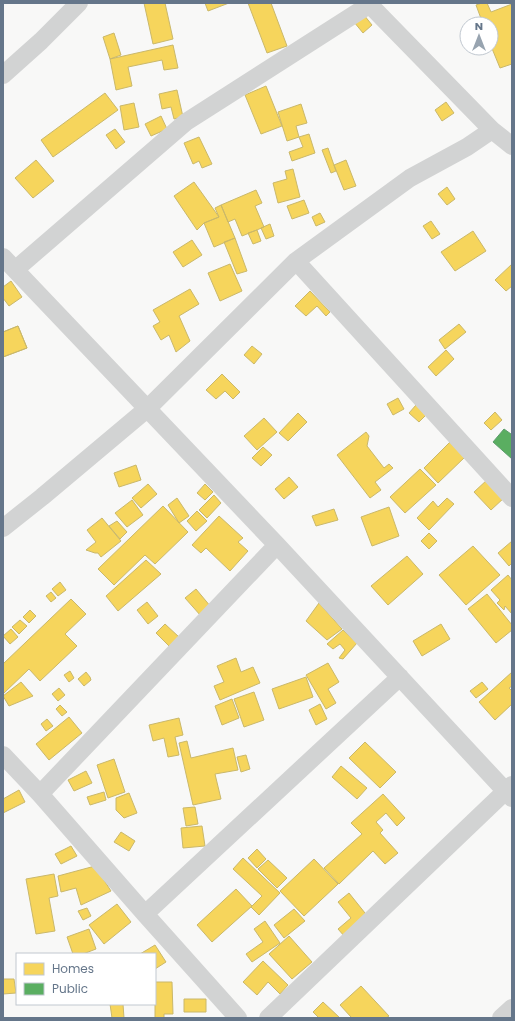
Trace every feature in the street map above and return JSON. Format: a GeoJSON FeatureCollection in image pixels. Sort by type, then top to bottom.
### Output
{"type":"FeatureCollection","features":[{"type":"Feature","properties":{"kind":"street"},"geometry":{"type":"LineString","coordinates":[[3,75],[41,41],[79,3]]}},
{"type":"Feature","properties":{"kind":"street"},"geometry":{"type":"LineString","coordinates":[[16,269],[186,122],[369,4],[492,130],[512,146]]}},
{"type":"Feature","properties":{"kind":"street"},"geometry":{"type":"LineString","coordinates":[[5,523],[42,497],[148,408],[296,261],[410,178],[467,147],[492,130]]}},
{"type":"Feature","properties":{"kind":"street"},"geometry":{"type":"LineString","coordinates":[[3,257],[148,408],[510,792],[268,1018]]}},
{"type":"Feature","properties":{"kind":"street"},"geometry":{"type":"LineString","coordinates":[[296,261],[512,498]]}},
{"type":"Feature","properties":{"kind":"street"},"geometry":{"type":"LineString","coordinates":[[40,794],[277,545]]}},
{"type":"Feature","properties":{"kind":"street"},"geometry":{"type":"LineString","coordinates":[[145,914],[400,677]]}},
{"type":"Feature","properties":{"kind":"street"},"geometry":{"type":"LineString","coordinates":[[3,755],[40,794],[238,1018]]}},
{"type":"Feature","properties":{"kind":"street"},"geometry":{"type":"LineString","coordinates":[[501,1018],[512,1008]]}},
{"type":"Feature","properties":{"kind":"building: Homes"},"geometry":{"type":"Polygon","coordinates":[[[144,3],[165,3],[173,39],[153,44],[144,3]]]}},
{"type":"Feature","properties":{"kind":"building: Homes"},"geometry":{"type":"Polygon","coordinates":[[[205,3],[229,3],[208,11],[205,3]]]}},
{"type":"Feature","properties":{"kind":"building: Homes"},"geometry":{"type":"Polygon","coordinates":[[[248,3],[271,3],[287,46],[267,53],[248,3]]]}},
{"type":"Feature","properties":{"kind":"building: Homes"},"geometry":{"type":"Polygon","coordinates":[[[487,3],[491,12],[512,4],[512,64],[500,68],[495,56],[499,56],[499,16],[480,16],[476,5],[487,3]]]}},
{"type":"Feature","properties":{"kind":"building: Homes"},"geometry":{"type":"Polygon","coordinates":[[[364,15],[372,25],[363,33],[354,22],[364,15]]]}},
{"type":"Feature","properties":{"kind":"building: Homes"},"geometry":{"type":"Polygon","coordinates":[[[114,33],[121,55],[110,59],[103,37],[114,33]]]}},
{"type":"Feature","properties":{"kind":"building: Homes"},"geometry":{"type":"Polygon","coordinates":[[[173,45],[178,68],[164,70],[162,60],[128,67],[132,86],[116,90],[110,59],[173,45]]]}},
{"type":"Feature","properties":{"kind":"building: Homes"},"geometry":{"type":"Polygon","coordinates":[[[266,86],[282,126],[261,134],[245,95],[266,86]]]}},
{"type":"Feature","properties":{"kind":"building: Homes"},"geometry":{"type":"Polygon","coordinates":[[[177,90],[183,117],[174,119],[171,107],[162,109],[159,94],[177,90]]]}},
{"type":"Feature","properties":{"kind":"building: Homes"},"geometry":{"type":"Polygon","coordinates":[[[105,93],[118,110],[53,157],[41,140],[105,93]]]}},
{"type":"Feature","properties":{"kind":"building: Homes"},"geometry":{"type":"Polygon","coordinates":[[[446,102],[454,113],[442,121],[435,110],[446,102]]]}},
{"type":"Feature","properties":{"kind":"building: Homes"},"geometry":{"type":"Polygon","coordinates":[[[134,103],[139,127],[124,130],[120,106],[134,103]]]}},
{"type":"Feature","properties":{"kind":"building: Homes"},"geometry":{"type":"Polygon","coordinates":[[[301,104],[307,123],[296,126],[299,137],[287,141],[278,112],[301,104]]]}},
{"type":"Feature","properties":{"kind":"building: Homes"},"geometry":{"type":"Polygon","coordinates":[[[161,116],[167,129],[151,136],[145,124],[161,116]]]}},
{"type":"Feature","properties":{"kind":"building: Homes"},"geometry":{"type":"Polygon","coordinates":[[[115,129],[125,142],[116,149],[106,135],[115,129]]]}},
{"type":"Feature","properties":{"kind":"building: Homes"},"geometry":{"type":"Polygon","coordinates":[[[309,134],[315,153],[292,161],[289,152],[303,147],[299,137],[309,134]]]}},
{"type":"Feature","properties":{"kind":"building: Homes"},"geometry":{"type":"Polygon","coordinates":[[[199,137],[212,164],[202,168],[199,161],[193,164],[184,143],[199,137]]]}},
{"type":"Feature","properties":{"kind":"building: Homes"},"geometry":{"type":"Polygon","coordinates":[[[328,148],[336,171],[331,173],[322,150],[328,148]]]}},
{"type":"Feature","properties":{"kind":"building: Homes"},"geometry":{"type":"Polygon","coordinates":[[[36,160],[54,181],[33,198],[15,178],[36,160]]]}},
{"type":"Feature","properties":{"kind":"building: Homes"},"geometry":{"type":"Polygon","coordinates":[[[346,160],[356,186],[344,190],[334,165],[346,160]]]}},
{"type":"Feature","properties":{"kind":"building: Homes"},"geometry":{"type":"Polygon","coordinates":[[[293,169],[300,197],[278,203],[273,183],[287,179],[285,171],[293,169]]]}},
{"type":"Feature","properties":{"kind":"building: Homes"},"geometry":{"type":"Polygon","coordinates":[[[194,182],[219,217],[204,223],[197,230],[174,196],[194,182]]]}},
{"type":"Feature","properties":{"kind":"building: Homes"},"geometry":{"type":"Polygon","coordinates":[[[447,187],[455,199],[447,205],[438,194],[447,187]]]}},
{"type":"Feature","properties":{"kind":"building: Homes"},"geometry":{"type":"Polygon","coordinates":[[[256,190],[262,203],[255,206],[264,227],[242,236],[235,219],[228,222],[221,205],[256,190]]]}},
{"type":"Feature","properties":{"kind":"building: Homes"},"geometry":{"type":"Polygon","coordinates":[[[304,200],[309,213],[292,219],[287,206],[304,200]]]}},
{"type":"Feature","properties":{"kind":"building: Homes"},"geometry":{"type":"Polygon","coordinates":[[[221,205],[235,238],[214,247],[204,223],[219,217],[215,208],[221,205]]]}},
{"type":"Feature","properties":{"kind":"building: Homes"},"geometry":{"type":"Polygon","coordinates":[[[320,213],[325,222],[316,226],[312,217],[320,213]]]}},
{"type":"Feature","properties":{"kind":"building: Homes"},"geometry":{"type":"Polygon","coordinates":[[[431,221],[440,234],[432,239],[423,226],[431,221]]]}},
{"type":"Feature","properties":{"kind":"building: Homes"},"geometry":{"type":"Polygon","coordinates":[[[270,224],[274,236],[266,239],[261,228],[270,224]]]}},
{"type":"Feature","properties":{"kind":"building: Homes"},"geometry":{"type":"Polygon","coordinates":[[[257,230],[261,241],[253,244],[248,233],[257,230]]]}},
{"type":"Feature","properties":{"kind":"building: Homes"},"geometry":{"type":"Polygon","coordinates":[[[473,231],[486,251],[455,271],[441,252],[473,231]]]}},
{"type":"Feature","properties":{"kind":"building: Homes"},"geometry":{"type":"Polygon","coordinates":[[[235,238],[247,271],[237,274],[224,242],[235,238]]]}},
{"type":"Feature","properties":{"kind":"building: Homes"},"geometry":{"type":"Polygon","coordinates":[[[192,240],[202,255],[183,267],[173,252],[192,240]]]}},
{"type":"Feature","properties":{"kind":"building: Homes"},"geometry":{"type":"Polygon","coordinates":[[[230,264],[242,291],[220,301],[208,273],[230,264]]]}},
{"type":"Feature","properties":{"kind":"building: Homes"},"geometry":{"type":"Polygon","coordinates":[[[512,264],[512,286],[506,291],[495,280],[512,264]]]}},
{"type":"Feature","properties":{"kind":"building: Homes"},"geometry":{"type":"Polygon","coordinates":[[[11,281],[22,297],[9,306],[3,298],[3,287],[11,281]]]}},
{"type":"Feature","properties":{"kind":"building: Homes"},"geometry":{"type":"Polygon","coordinates":[[[190,289],[199,304],[179,316],[190,341],[176,352],[169,335],[161,340],[153,326],[160,322],[153,310],[190,289]]]}},
{"type":"Feature","properties":{"kind":"building: Homes"},"geometry":{"type":"Polygon","coordinates":[[[310,291],[330,312],[326,316],[317,306],[306,316],[295,306],[310,291]]]}},
{"type":"Feature","properties":{"kind":"building: Homes"},"geometry":{"type":"Polygon","coordinates":[[[459,324],[466,332],[445,349],[439,340],[459,324]]]}},
{"type":"Feature","properties":{"kind":"building: Homes"},"geometry":{"type":"Polygon","coordinates":[[[18,326],[27,348],[3,357],[3,332],[18,326]]]}},
{"type":"Feature","properties":{"kind":"building: Homes"},"geometry":{"type":"Polygon","coordinates":[[[18,326],[27,348],[3,357],[3,332],[18,326]]]}},
{"type":"Feature","properties":{"kind":"building: Homes"},"geometry":{"type":"Polygon","coordinates":[[[252,346],[262,354],[254,364],[244,355],[252,346]]]}},
{"type":"Feature","properties":{"kind":"building: Homes"},"geometry":{"type":"Polygon","coordinates":[[[446,350],[454,359],[436,376],[428,367],[446,350]]]}},
{"type":"Feature","properties":{"kind":"building: Homes"},"geometry":{"type":"Polygon","coordinates":[[[222,374],[240,392],[233,399],[225,391],[216,399],[206,390],[222,374]]]}},
{"type":"Feature","properties":{"kind":"building: Homes"},"geometry":{"type":"Polygon","coordinates":[[[398,398],[404,409],[393,415],[387,404],[398,398]]]}},
{"type":"Feature","properties":{"kind":"building: Homes"},"geometry":{"type":"Polygon","coordinates":[[[416,405],[427,414],[419,422],[409,413],[416,405]]]}},
{"type":"Feature","properties":{"kind":"building: Homes"},"geometry":{"type":"Polygon","coordinates":[[[495,412],[502,420],[491,430],[484,423],[495,412]]]}},
{"type":"Feature","properties":{"kind":"building: Homes"},"geometry":{"type":"Polygon","coordinates":[[[298,413],[307,422],[288,441],[279,433],[298,413]]]}},
{"type":"Feature","properties":{"kind":"building: Homes"},"geometry":{"type":"Polygon","coordinates":[[[264,418],[277,432],[257,450],[244,436],[264,418]]]}},
{"type":"Feature","properties":{"kind":"building: Homes"},"geometry":{"type":"Polygon","coordinates":[[[366,432],[369,436],[367,446],[384,468],[389,464],[393,468],[375,482],[381,490],[370,498],[337,455],[366,432]]]}},
{"type":"Feature","properties":{"kind":"building: Homes"},"geometry":{"type":"Polygon","coordinates":[[[450,442],[465,457],[438,483],[424,468],[450,442]]]}},
{"type":"Feature","properties":{"kind":"building: Homes"},"geometry":{"type":"Polygon","coordinates":[[[263,447],[272,455],[261,466],[252,458],[263,447]]]}},
{"type":"Feature","properties":{"kind":"building: Homes"},"geometry":{"type":"Polygon","coordinates":[[[136,465],[141,480],[119,487],[114,473],[136,465]]]}},
{"type":"Feature","properties":{"kind":"building: Homes"},"geometry":{"type":"Polygon","coordinates":[[[420,469],[436,485],[405,513],[390,497],[420,469]]]}},
{"type":"Feature","properties":{"kind":"building: Homes"},"geometry":{"type":"Polygon","coordinates":[[[289,477],[298,487],[284,499],[275,489],[289,477]]]}},
{"type":"Feature","properties":{"kind":"building: Homes"},"geometry":{"type":"Polygon","coordinates":[[[488,479],[505,497],[491,510],[474,492],[488,479]]]}},
{"type":"Feature","properties":{"kind":"building: Homes"},"geometry":{"type":"Polygon","coordinates":[[[148,484],[157,494],[141,508],[132,498],[148,484]]]}},
{"type":"Feature","properties":{"kind":"building: Homes"},"geometry":{"type":"Polygon","coordinates":[[[205,484],[213,492],[205,500],[197,493],[205,484]]]}},
{"type":"Feature","properties":{"kind":"building: Homes"},"geometry":{"type":"Polygon","coordinates":[[[214,495],[221,503],[207,518],[199,510],[214,495]]]}},
{"type":"Feature","properties":{"kind":"building: Homes"},"geometry":{"type":"Polygon","coordinates":[[[177,498],[189,516],[179,523],[168,505],[177,498]]]}},
{"type":"Feature","properties":{"kind":"building: Homes"},"geometry":{"type":"Polygon","coordinates":[[[447,498],[454,504],[429,530],[417,518],[433,501],[438,507],[447,498]]]}},
{"type":"Feature","properties":{"kind":"building: Homes"},"geometry":{"type":"Polygon","coordinates":[[[132,500],[143,515],[127,527],[115,513],[132,500]]]}},
{"type":"Feature","properties":{"kind":"building: Homes"},"geometry":{"type":"Polygon","coordinates":[[[163,506],[188,532],[155,564],[145,555],[114,585],[98,569],[163,506]]]}},
{"type":"Feature","properties":{"kind":"building: Homes"},"geometry":{"type":"Polygon","coordinates":[[[389,507],[399,536],[372,546],[361,517],[389,507]]]}},
{"type":"Feature","properties":{"kind":"building: Homes"},"geometry":{"type":"Polygon","coordinates":[[[334,509],[338,520],[316,526],[312,516],[334,509]]]}},
{"type":"Feature","properties":{"kind":"building: Homes"},"geometry":{"type":"Polygon","coordinates":[[[197,511],[207,521],[196,531],[187,521],[197,511]]]}},
{"type":"Feature","properties":{"kind":"building: Homes"},"geometry":{"type":"Polygon","coordinates":[[[219,516],[243,538],[238,542],[248,551],[230,571],[206,548],[201,553],[192,545],[219,516]]]}},
{"type":"Feature","properties":{"kind":"building: Homes"},"geometry":{"type":"Polygon","coordinates":[[[102,518],[121,541],[101,557],[98,553],[86,550],[96,542],[87,530],[102,518]]]}},
{"type":"Feature","properties":{"kind":"building: Homes"},"geometry":{"type":"Polygon","coordinates":[[[117,521],[127,532],[120,539],[109,526],[117,521]]]}},
{"type":"Feature","properties":{"kind":"building: Homes"},"geometry":{"type":"Polygon","coordinates":[[[429,533],[437,541],[429,549],[421,541],[429,533]]]}},
{"type":"Feature","properties":{"kind":"building: Homes"},"geometry":{"type":"Polygon","coordinates":[[[512,541],[512,563],[509,566],[498,553],[512,541]]]}},
{"type":"Feature","properties":{"kind":"building: Homes"},"geometry":{"type":"Polygon","coordinates":[[[473,546],[500,575],[466,605],[439,575],[473,546]]]}},
{"type":"Feature","properties":{"kind":"building: Homes"},"geometry":{"type":"Polygon","coordinates":[[[407,556],[423,574],[388,605],[371,586],[407,556]]]}},
{"type":"Feature","properties":{"kind":"building: Homes"},"geometry":{"type":"Polygon","coordinates":[[[146,560],[161,574],[118,611],[106,596],[146,560]]]}},
{"type":"Feature","properties":{"kind":"building: Homes"},"geometry":{"type":"Polygon","coordinates":[[[508,575],[512,580],[512,614],[505,606],[504,610],[497,603],[500,600],[491,590],[508,575]]]}},
{"type":"Feature","properties":{"kind":"building: Homes"},"geometry":{"type":"Polygon","coordinates":[[[60,582],[66,590],[58,596],[52,589],[60,582]]]}},
{"type":"Feature","properties":{"kind":"building: Homes"},"geometry":{"type":"Polygon","coordinates":[[[196,589],[211,607],[201,616],[185,598],[196,589]]]}},
{"type":"Feature","properties":{"kind":"building: Homes"},"geometry":{"type":"Polygon","coordinates":[[[51,592],[56,598],[51,602],[46,596],[51,592]]]}},
{"type":"Feature","properties":{"kind":"building: Homes"},"geometry":{"type":"Polygon","coordinates":[[[487,594],[512,625],[512,630],[496,643],[468,609],[487,594]]]}},
{"type":"Feature","properties":{"kind":"building: Homes"},"geometry":{"type":"Polygon","coordinates":[[[71,599],[86,614],[65,634],[77,646],[40,681],[29,669],[3,694],[3,664],[71,599]]]}},
{"type":"Feature","properties":{"kind":"building: Homes"},"geometry":{"type":"Polygon","coordinates":[[[147,602],[158,616],[148,624],[137,610],[147,602]]]}},
{"type":"Feature","properties":{"kind":"building: Homes"},"geometry":{"type":"Polygon","coordinates":[[[319,603],[342,629],[327,640],[306,621],[319,603]]]}},
{"type":"Feature","properties":{"kind":"building: Homes"},"geometry":{"type":"Polygon","coordinates":[[[30,610],[36,616],[29,623],[23,617],[30,610]]]}},
{"type":"Feature","properties":{"kind":"building: Homes"},"geometry":{"type":"Polygon","coordinates":[[[20,620],[27,626],[19,634],[12,627],[20,620]]]}},
{"type":"Feature","properties":{"kind":"building: Homes"},"geometry":{"type":"Polygon","coordinates":[[[165,624],[179,637],[170,647],[156,633],[165,624]]]}},
{"type":"Feature","properties":{"kind":"building: Homes"},"geometry":{"type":"Polygon","coordinates":[[[441,624],[450,639],[422,656],[413,641],[441,624]]]}},
{"type":"Feature","properties":{"kind":"building: Homes"},"geometry":{"type":"Polygon","coordinates":[[[11,629],[18,637],[10,644],[3,636],[11,629]]]}},
{"type":"Feature","properties":{"kind":"building: Homes"},"geometry":{"type":"Polygon","coordinates":[[[343,630],[357,643],[343,659],[339,658],[345,650],[340,644],[333,649],[327,644],[343,630]]]}},
{"type":"Feature","properties":{"kind":"building: Homes"},"geometry":{"type":"Polygon","coordinates":[[[236,658],[241,672],[253,667],[260,683],[220,700],[214,686],[224,682],[217,666],[236,658]]]}},
{"type":"Feature","properties":{"kind":"building: Homes"},"geometry":{"type":"Polygon","coordinates":[[[328,663],[339,682],[328,689],[336,703],[326,709],[306,675],[328,663]]]}},
{"type":"Feature","properties":{"kind":"building: Homes"},"geometry":{"type":"Polygon","coordinates":[[[70,671],[74,678],[69,682],[64,675],[70,671]]]}},
{"type":"Feature","properties":{"kind":"building: Homes"},"geometry":{"type":"Polygon","coordinates":[[[86,672],[91,680],[84,686],[78,679],[86,672]]]}},
{"type":"Feature","properties":{"kind":"building: Homes"},"geometry":{"type":"Polygon","coordinates":[[[512,672],[512,686],[509,688],[512,691],[512,704],[495,720],[479,702],[512,672]]]}},
{"type":"Feature","properties":{"kind":"building: Homes"},"geometry":{"type":"Polygon","coordinates":[[[306,677],[313,697],[279,709],[272,689],[306,677]]]}},
{"type":"Feature","properties":{"kind":"building: Homes"},"geometry":{"type":"Polygon","coordinates":[[[21,682],[33,696],[9,706],[3,696],[21,682]]]}},
{"type":"Feature","properties":{"kind":"building: Homes"},"geometry":{"type":"Polygon","coordinates":[[[482,682],[488,689],[476,698],[470,691],[482,682]]]}},
{"type":"Feature","properties":{"kind":"building: Homes"},"geometry":{"type":"Polygon","coordinates":[[[59,688],[65,695],[58,701],[52,694],[59,688]]]}},
{"type":"Feature","properties":{"kind":"building: Homes"},"geometry":{"type":"Polygon","coordinates":[[[254,692],[264,720],[244,727],[234,699],[254,692]]]}},
{"type":"Feature","properties":{"kind":"building: Homes"},"geometry":{"type":"Polygon","coordinates":[[[232,699],[239,718],[222,725],[215,706],[232,699]]]}},
{"type":"Feature","properties":{"kind":"building: Homes"},"geometry":{"type":"Polygon","coordinates":[[[320,704],[327,719],[316,725],[309,710],[320,704]]]}},
{"type":"Feature","properties":{"kind":"building: Homes"},"geometry":{"type":"Polygon","coordinates":[[[60,705],[67,712],[62,716],[56,709],[60,705]]]}},
{"type":"Feature","properties":{"kind":"building: Homes"},"geometry":{"type":"Polygon","coordinates":[[[69,717],[82,733],[49,760],[36,744],[69,717]]]}},
{"type":"Feature","properties":{"kind":"building: Homes"},"geometry":{"type":"Polygon","coordinates":[[[179,718],[183,735],[175,737],[179,755],[168,757],[164,738],[153,741],[149,725],[179,718]]]}},
{"type":"Feature","properties":{"kind":"building: Homes"},"geometry":{"type":"Polygon","coordinates":[[[47,719],[53,726],[46,731],[41,724],[47,719]]]}},
{"type":"Feature","properties":{"kind":"building: Homes"},"geometry":{"type":"Polygon","coordinates":[[[187,741],[191,758],[233,748],[238,770],[215,774],[221,799],[193,805],[179,743],[187,741]]]}},
{"type":"Feature","properties":{"kind":"building: Homes"},"geometry":{"type":"Polygon","coordinates":[[[365,742],[396,772],[380,788],[349,758],[365,742]]]}},
{"type":"Feature","properties":{"kind":"building: Homes"},"geometry":{"type":"Polygon","coordinates":[[[246,755],[250,769],[241,772],[237,757],[246,755]]]}},
{"type":"Feature","properties":{"kind":"building: Homes"},"geometry":{"type":"Polygon","coordinates":[[[114,759],[125,792],[108,798],[97,765],[114,759]]]}},
{"type":"Feature","properties":{"kind":"building: Homes"},"geometry":{"type":"Polygon","coordinates":[[[341,766],[367,788],[357,799],[332,777],[341,766]]]}},
{"type":"Feature","properties":{"kind":"building: Homes"},"geometry":{"type":"Polygon","coordinates":[[[86,771],[92,783],[74,791],[68,780],[86,771]]]}},
{"type":"Feature","properties":{"kind":"building: Homes"},"geometry":{"type":"Polygon","coordinates":[[[19,790],[25,802],[3,813],[3,799],[19,790]]]}},
{"type":"Feature","properties":{"kind":"building: Homes"},"geometry":{"type":"Polygon","coordinates":[[[104,792],[106,800],[90,805],[87,797],[104,792]]]}},
{"type":"Feature","properties":{"kind":"building: Homes"},"geometry":{"type":"Polygon","coordinates":[[[129,793],[137,813],[124,818],[116,810],[116,798],[129,793]]]}},
{"type":"Feature","properties":{"kind":"building: Homes"},"geometry":{"type":"Polygon","coordinates":[[[383,794],[405,818],[397,826],[386,813],[376,822],[383,830],[380,833],[398,853],[385,864],[373,851],[339,884],[324,868],[362,834],[351,823],[383,794]]]}},
{"type":"Feature","properties":{"kind":"building: Homes"},"geometry":{"type":"Polygon","coordinates":[[[195,807],[198,824],[186,826],[183,808],[195,807]]]}},
{"type":"Feature","properties":{"kind":"building: Homes"},"geometry":{"type":"Polygon","coordinates":[[[202,826],[205,846],[183,848],[181,828],[202,826]]]}},
{"type":"Feature","properties":{"kind":"building: Homes"},"geometry":{"type":"Polygon","coordinates":[[[121,832],[135,841],[129,851],[114,842],[121,832]]]}},
{"type":"Feature","properties":{"kind":"building: Homes"},"geometry":{"type":"Polygon","coordinates":[[[71,846],[77,856],[61,864],[55,854],[71,846]]]}},
{"type":"Feature","properties":{"kind":"building: Homes"},"geometry":{"type":"Polygon","coordinates":[[[257,849],[266,859],[257,868],[248,858],[257,849]]]}},
{"type":"Feature","properties":{"kind":"building: Homes"},"geometry":{"type":"Polygon","coordinates":[[[243,858],[280,893],[259,915],[251,907],[262,896],[233,869],[243,858]]]}},
{"type":"Feature","properties":{"kind":"building: Homes"},"geometry":{"type":"Polygon","coordinates":[[[314,859],[338,884],[304,916],[280,891],[314,859]]]}},
{"type":"Feature","properties":{"kind":"building: Homes"},"geometry":{"type":"Polygon","coordinates":[[[268,860],[287,878],[277,888],[258,869],[268,860]]]}},
{"type":"Feature","properties":{"kind":"building: Homes"},"geometry":{"type":"Polygon","coordinates":[[[95,866],[111,891],[81,905],[76,888],[61,892],[58,876],[95,866]]]}},
{"type":"Feature","properties":{"kind":"building: Homes"},"geometry":{"type":"Polygon","coordinates":[[[54,874],[58,896],[49,898],[55,931],[36,934],[26,879],[54,874]]]}},
{"type":"Feature","properties":{"kind":"building: Homes"},"geometry":{"type":"Polygon","coordinates":[[[236,889],[252,906],[212,942],[197,925],[236,889]]]}},
{"type":"Feature","properties":{"kind":"building: Homes"},"geometry":{"type":"Polygon","coordinates":[[[349,893],[369,918],[345,937],[338,929],[351,918],[338,902],[349,893]]]}},
{"type":"Feature","properties":{"kind":"building: Homes"},"geometry":{"type":"Polygon","coordinates":[[[117,904],[131,922],[104,944],[89,925],[117,904]]]}},
{"type":"Feature","properties":{"kind":"building: Homes"},"geometry":{"type":"Polygon","coordinates":[[[87,908],[91,916],[83,920],[78,911],[87,908]]]}},
{"type":"Feature","properties":{"kind":"building: Homes"},"geometry":{"type":"Polygon","coordinates":[[[294,909],[305,921],[284,938],[274,925],[294,909]]]}},
{"type":"Feature","properties":{"kind":"building: Homes"},"geometry":{"type":"Polygon","coordinates":[[[265,921],[280,943],[252,962],[246,954],[263,942],[254,929],[265,921]]]}},
{"type":"Feature","properties":{"kind":"building: Homes"},"geometry":{"type":"Polygon","coordinates":[[[89,929],[96,949],[86,953],[73,953],[67,937],[89,929]]]}},
{"type":"Feature","properties":{"kind":"building: Homes"},"geometry":{"type":"Polygon","coordinates":[[[289,936],[312,962],[292,979],[269,954],[289,936]]]}},
{"type":"Feature","properties":{"kind":"building: Homes"},"geometry":{"type":"Polygon","coordinates":[[[155,945],[166,962],[156,968],[156,953],[142,953],[155,945]]]}},
{"type":"Feature","properties":{"kind":"building: Homes"},"geometry":{"type":"Polygon","coordinates":[[[263,961],[288,985],[280,994],[268,982],[257,995],[243,982],[263,961]]]}},
{"type":"Feature","properties":{"kind":"building: Homes"},"geometry":{"type":"Polygon","coordinates":[[[3,979],[14,979],[16,993],[3,994],[3,979]]]}},
{"type":"Feature","properties":{"kind":"building: Homes"},"geometry":{"type":"Polygon","coordinates":[[[156,982],[172,982],[173,1014],[164,1014],[164,1018],[155,1018],[156,982]]]}},
{"type":"Feature","properties":{"kind":"building: Homes"},"geometry":{"type":"Polygon","coordinates":[[[361,986],[389,1016],[386,1018],[350,1018],[351,1017],[340,1005],[361,986]]]}},
{"type":"Feature","properties":{"kind":"building: Homes"},"geometry":{"type":"Polygon","coordinates":[[[184,999],[206,999],[206,1012],[184,1012],[184,999]]]}},
{"type":"Feature","properties":{"kind":"building: Homes"},"geometry":{"type":"Polygon","coordinates":[[[323,1002],[340,1018],[319,1018],[313,1012],[323,1002]]]}},
{"type":"Feature","properties":{"kind":"building: Homes"},"geometry":{"type":"Polygon","coordinates":[[[110,1005],[123,1005],[124,1018],[112,1018],[110,1005]]]}},
{"type":"Feature","properties":{"kind":"building: Public"},"geometry":{"type":"Polygon","coordinates":[[[504,429],[511,434],[512,433],[512,459],[493,442],[504,429]]]}}]}
